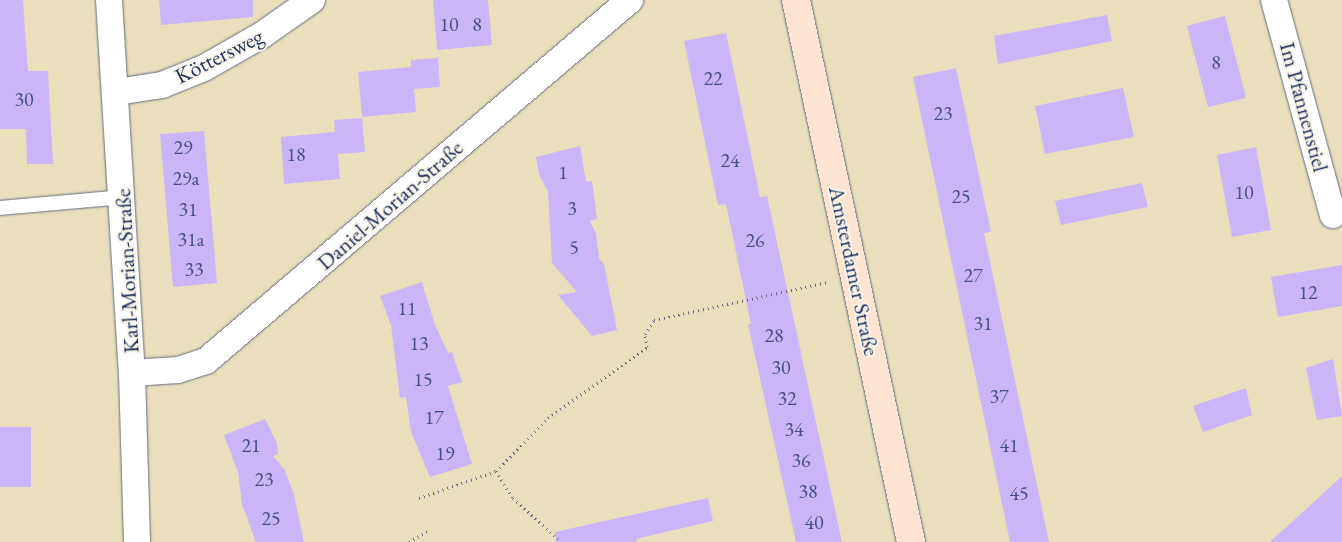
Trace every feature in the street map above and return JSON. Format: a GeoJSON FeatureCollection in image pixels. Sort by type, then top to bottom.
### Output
{"type":"FeatureCollection","features":[{"type":"Feature","properties":{"kind":"street","name":"Karl-Morian-Straße"},"geometry":{"type":"LineString","coordinates":[[108,0],[117,92],[132,373],[137,542]]}},
{"type":"Feature","properties":{"kind":"street","name":"Köttersweg"},"geometry":{"type":"LineString","coordinates":[[117,92],[162,85],[204,68],[262,35],[312,0]]}},
{"type":"Feature","properties":{"kind":"street","name":"Daniel-Morian-Straße"},"geometry":{"type":"LineString","coordinates":[[132,373],[178,370],[206,361],[630,0]]}},
{"type":"Feature","properties":{"kind":"street","name":"Amsterdamer Straße"},"geometry":{"type":"LineString","coordinates":[[796,0],[911,542]]}},
{"type":"Feature","properties":{"kind":"street","name":"Im Pfannenstiel"},"geometry":{"type":"LineString","coordinates":[[1274,0],[1333,215]]}},
{"type":"Feature","properties":{"kind":"lane"},"geometry":{"type":"LineString","coordinates":[[0,208],[122,197]]}},
{"type":"Feature","properties":{"kind":"path"},"geometry":{"type":"LineString","coordinates":[[419,498],[496,471],[548,418],[647,347],[646,334],[654,320],[855,276]]}},
{"type":"Feature","properties":{"kind":"path"},"geometry":{"type":"LineString","coordinates":[[496,471],[513,498],[561,542]]}},
{"type":"Feature","properties":{"kind":"path"},"geometry":{"type":"LineString","coordinates":[[409,542],[429,530]]}},
{"type":"Feature","properties":{"kind":"building"},"geometry":{"type":"Polygon","coordinates":[[[0,0],[23,0],[28,71],[48,71],[53,164],[27,164],[26,129],[0,129],[0,0]]]}},
{"type":"Feature","properties":{"kind":"building"},"geometry":{"type":"Polygon","coordinates":[[[159,0],[253,0],[253,17],[161,25],[159,0]]]}},
{"type":"Feature","properties":{"kind":"building"},"geometry":{"type":"Polygon","coordinates":[[[433,0],[488,0],[492,45],[437,50],[433,0]]]}},
{"type":"Feature","properties":{"kind":"building"},"geometry":{"type":"Polygon","coordinates":[[[1107,15],[1112,41],[998,64],[994,36],[1107,15]]]}},
{"type":"Feature","properties":{"kind":"building"},"geometry":{"type":"Polygon","coordinates":[[[1225,16],[1246,98],[1208,107],[1187,26],[1225,16]]]}},
{"type":"Feature","properties":{"kind":"building"},"geometry":{"type":"Polygon","coordinates":[[[726,33],[760,197],[767,196],[842,542],[796,542],[748,324],[751,324],[726,204],[718,205],[684,41],[726,33]]]}},
{"type":"Feature","properties":{"kind":"building"},"geometry":{"type":"Polygon","coordinates":[[[438,58],[440,87],[414,89],[416,112],[362,117],[358,72],[411,67],[411,60],[438,58]]]}},
{"type":"Feature","properties":{"kind":"building"},"geometry":{"type":"Polygon","coordinates":[[[956,68],[991,232],[984,233],[1049,542],[1010,542],[913,77],[956,68]]]}},
{"type":"Feature","properties":{"kind":"building"},"geometry":{"type":"Polygon","coordinates":[[[1123,88],[1134,137],[1045,154],[1035,106],[1123,88]]]}},
{"type":"Feature","properties":{"kind":"building"},"geometry":{"type":"Polygon","coordinates":[[[362,118],[365,152],[338,154],[340,179],[284,184],[281,137],[335,132],[334,120],[362,118]]]}},
{"type":"Feature","properties":{"kind":"building"},"geometry":{"type":"Polygon","coordinates":[[[204,131],[217,283],[173,287],[160,134],[204,131]]]}},
{"type":"Feature","properties":{"kind":"building"},"geometry":{"type":"Polygon","coordinates":[[[580,146],[586,182],[592,181],[597,219],[590,221],[596,233],[599,258],[604,264],[617,330],[592,336],[558,295],[577,292],[552,263],[548,192],[539,174],[536,157],[580,146]]]}},
{"type":"Feature","properties":{"kind":"building"},"geometry":{"type":"Polygon","coordinates":[[[1256,147],[1271,230],[1232,237],[1217,155],[1256,147]]]}},
{"type":"Feature","properties":{"kind":"building"},"geometry":{"type":"Polygon","coordinates":[[[1142,183],[1148,207],[1061,225],[1055,201],[1142,183]]]}},
{"type":"Feature","properties":{"kind":"building"},"geometry":{"type":"Polygon","coordinates":[[[1342,265],[1342,306],[1278,317],[1271,277],[1342,265]]]}},
{"type":"Feature","properties":{"kind":"building"},"geometry":{"type":"Polygon","coordinates":[[[422,282],[435,325],[448,353],[452,352],[462,382],[448,386],[472,464],[430,477],[411,432],[406,397],[400,398],[391,325],[380,296],[422,282]]]}},
{"type":"Feature","properties":{"kind":"building"},"geometry":{"type":"Polygon","coordinates":[[[1333,359],[1342,416],[1317,420],[1306,368],[1333,359]]]}},
{"type":"Feature","properties":{"kind":"building"},"geometry":{"type":"Polygon","coordinates":[[[1246,388],[1252,415],[1203,432],[1193,406],[1246,388]]]}},
{"type":"Feature","properties":{"kind":"building"},"geometry":{"type":"Polygon","coordinates":[[[265,419],[277,443],[278,454],[273,456],[285,470],[294,495],[304,542],[256,542],[242,504],[238,472],[224,435],[265,419]]]}},
{"type":"Feature","properties":{"kind":"building"},"geometry":{"type":"Polygon","coordinates":[[[0,427],[31,427],[31,487],[0,487],[0,427]]]}},
{"type":"Feature","properties":{"kind":"building"},"geometry":{"type":"Polygon","coordinates":[[[1342,476],[1342,542],[1270,542],[1292,522],[1342,476]]]}},
{"type":"Feature","properties":{"kind":"building"},"geometry":{"type":"Polygon","coordinates":[[[708,498],[713,521],[636,539],[637,542],[556,542],[555,532],[708,498]]]}}]}
